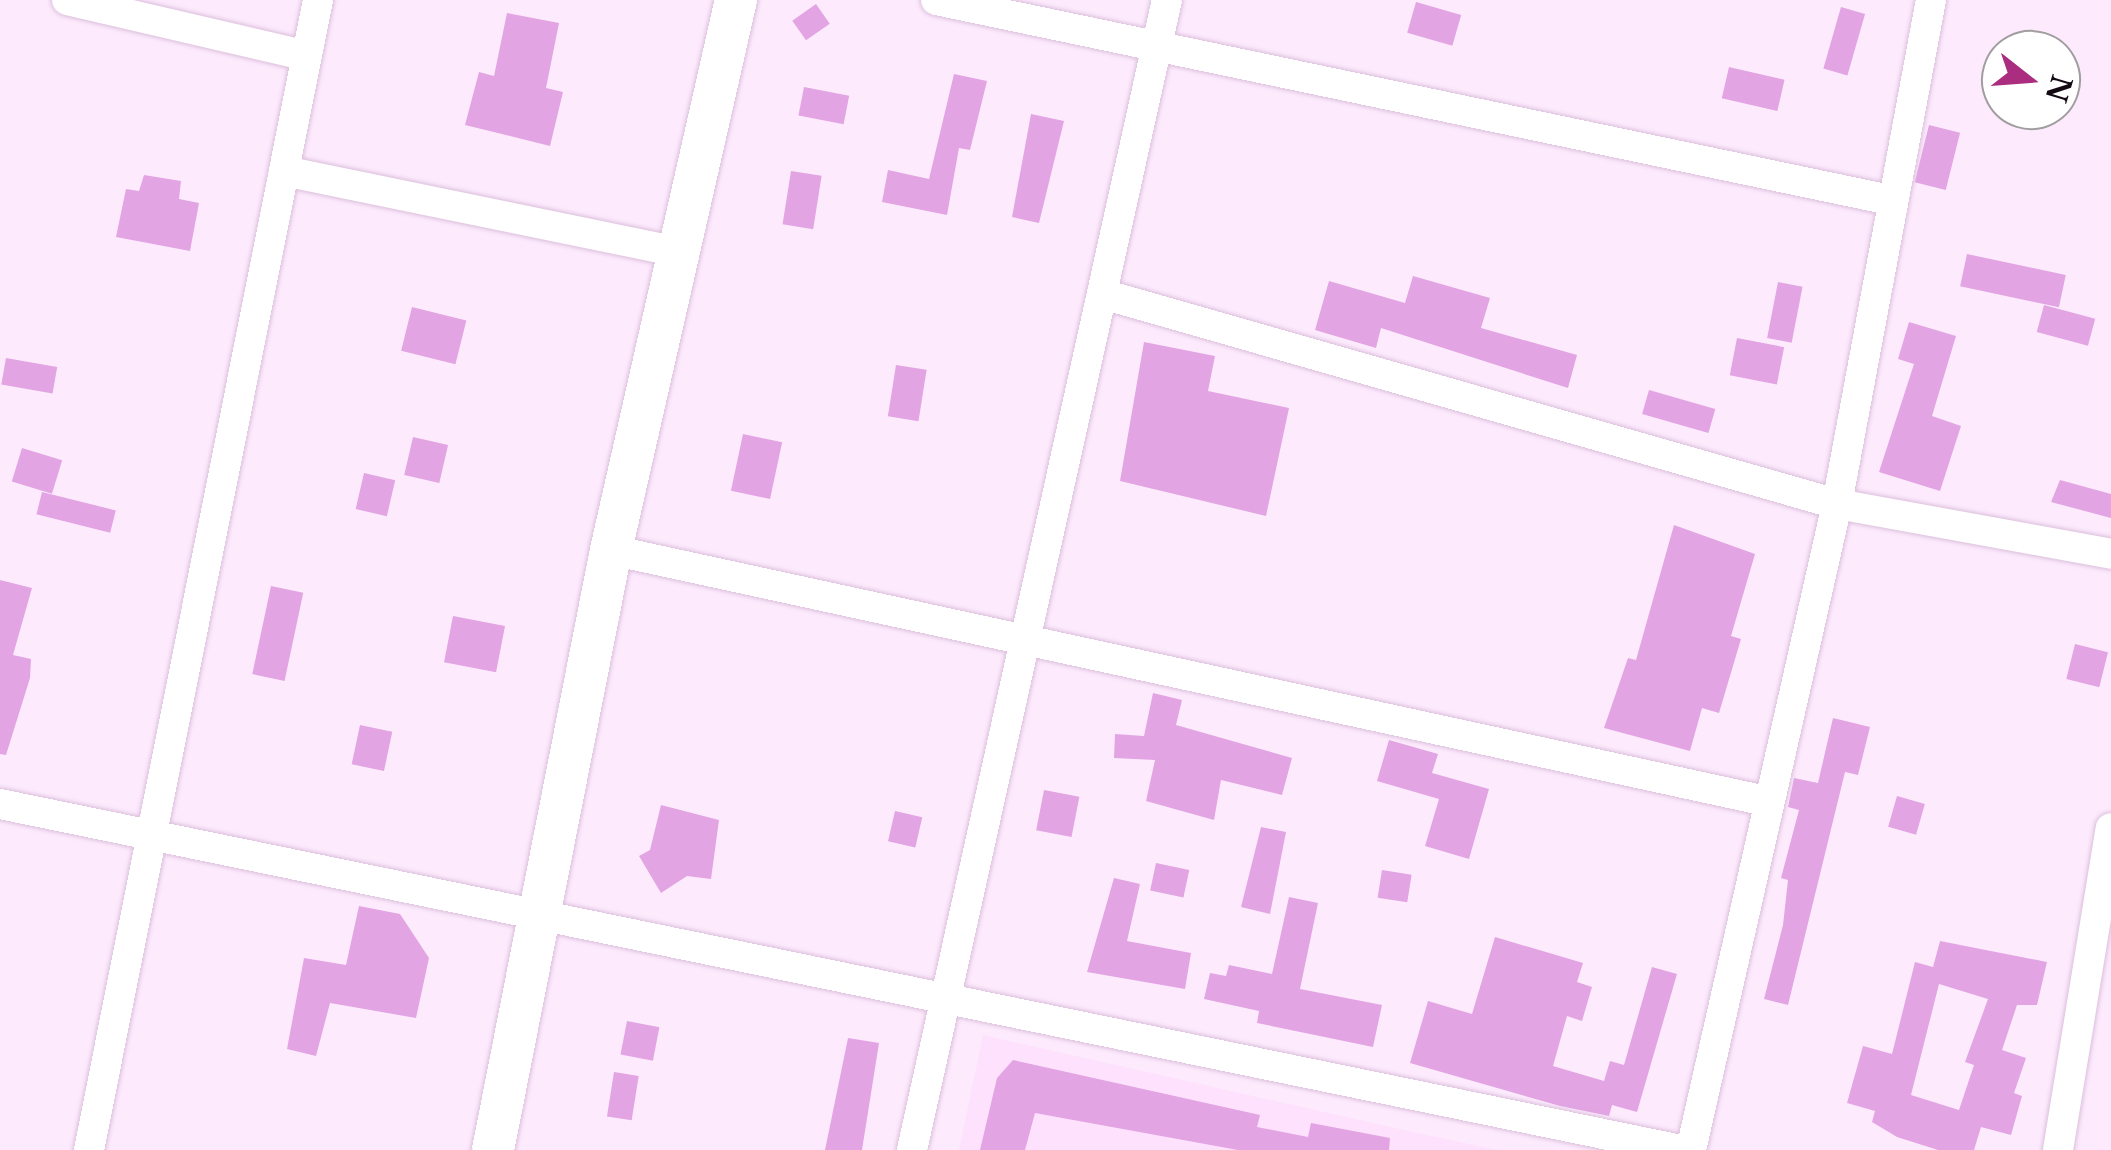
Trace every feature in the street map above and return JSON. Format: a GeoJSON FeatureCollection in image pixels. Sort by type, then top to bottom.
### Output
{"type":"FeatureCollection","features":[{"type":"Feature","properties":{"kind":"highway"},"geometry":{"type":"LineString","coordinates":[[493,1150],[611,550],[736,0]]}},
{"type":"Feature","properties":{"kind":"street"},"geometry":{"type":"LineString","coordinates":[[67,0],[306,56]]}},
{"type":"Feature","properties":{"kind":"street"},"geometry":{"type":"LineString","coordinates":[[90,1150],[318,0]]}},
{"type":"Feature","properties":{"kind":"street"},"geometry":{"type":"LineString","coordinates":[[936,0],[1157,51],[1890,200]]}},
{"type":"Feature","properties":{"kind":"street"},"geometry":{"type":"LineString","coordinates":[[912,1150],[1024,638],[1106,295],[1166,0]]}},
{"type":"Feature","properties":{"kind":"street"},"geometry":{"type":"LineString","coordinates":[[1691,1150],[1766,801],[1837,504],[1890,200],[1931,0]]}},
{"type":"Feature","properties":{"kind":"street"},"geometry":{"type":"LineString","coordinates":[[284,171],[678,252]]}},
{"type":"Feature","properties":{"kind":"street"},"geometry":{"type":"LineString","coordinates":[[1106,295],[1837,504],[2111,554]]}},
{"type":"Feature","properties":{"kind":"street"},"geometry":{"type":"LineString","coordinates":[[611,550],[1766,801]]}},
{"type":"Feature","properties":{"kind":"street"},"geometry":{"type":"LineString","coordinates":[[0,804],[1682,1150]]}},
{"type":"Feature","properties":{"kind":"street"},"geometry":{"type":"LineString","coordinates":[[2058,1150],[2111,828]]}},
{"type":"Feature","properties":{"kind":"shaded area"},"geometry":{"type":"Polygon","coordinates":[[[983,1035],[1413,1132],[1497,1150],[959,1150],[983,1035]]]}},
{"type":"Feature","properties":{"kind":"building"},"geometry":{"type":"Polygon","coordinates":[[[1416,2],[1461,15],[1452,46],[1407,33],[1416,2]]]}},
{"type":"Feature","properties":{"kind":"building"},"geometry":{"type":"Polygon","coordinates":[[[816,4],[830,24],[806,40],[792,21],[816,4]]]}},
{"type":"Feature","properties":{"kind":"building"},"geometry":{"type":"Polygon","coordinates":[[[1841,7],[1865,14],[1847,75],[1823,69],[1841,7]]]}},
{"type":"Feature","properties":{"kind":"building"},"geometry":{"type":"Polygon","coordinates":[[[507,13],[559,23],[546,88],[563,92],[550,146],[465,125],[479,72],[494,76],[507,13]]]}},
{"type":"Feature","properties":{"kind":"building"},"geometry":{"type":"Polygon","coordinates":[[[1729,67],[1785,80],[1777,111],[1722,98],[1729,67]]]}},
{"type":"Feature","properties":{"kind":"building"},"geometry":{"type":"Polygon","coordinates":[[[954,74],[987,81],[970,150],[959,148],[947,215],[882,202],[888,170],[929,179],[954,74]]]}},
{"type":"Feature","properties":{"kind":"building"},"geometry":{"type":"Polygon","coordinates":[[[804,87],[849,96],[844,124],[798,115],[804,87]]]}},
{"type":"Feature","properties":{"kind":"building"},"geometry":{"type":"Polygon","coordinates":[[[1031,114],[1064,121],[1039,223],[1012,217],[1031,114]]]}},
{"type":"Feature","properties":{"kind":"building"},"geometry":{"type":"Polygon","coordinates":[[[1929,125],[1960,133],[1946,190],[1915,182],[1929,125]]]}},
{"type":"Feature","properties":{"kind":"building"},"geometry":{"type":"Polygon","coordinates":[[[791,171],[822,176],[813,229],[783,224],[791,171]]]}},
{"type":"Feature","properties":{"kind":"building"},"geometry":{"type":"Polygon","coordinates":[[[144,175],[181,181],[179,199],[199,203],[190,251],[116,237],[126,189],[139,191],[144,175]]]}},
{"type":"Feature","properties":{"kind":"building"},"geometry":{"type":"Polygon","coordinates":[[[1967,254],[2066,275],[2059,307],[1960,286],[1967,254]]]}},
{"type":"Feature","properties":{"kind":"building"},"geometry":{"type":"Polygon","coordinates":[[[1413,276],[1490,298],[1481,328],[1577,355],[1568,388],[1381,328],[1376,348],[1315,330],[1329,281],[1405,303],[1413,276]]]}},
{"type":"Feature","properties":{"kind":"building"},"geometry":{"type":"Polygon","coordinates":[[[1778,282],[1803,287],[1792,343],[1767,338],[1778,282]]]}},
{"type":"Feature","properties":{"kind":"building"},"geometry":{"type":"Polygon","coordinates":[[[2044,305],[2095,319],[2088,346],[2037,332],[2044,305]]]}},
{"type":"Feature","properties":{"kind":"building"},"geometry":{"type":"Polygon","coordinates":[[[412,307],[466,321],[455,364],[401,351],[412,307]]]}},
{"type":"Feature","properties":{"kind":"building"},"geometry":{"type":"Polygon","coordinates":[[[1909,322],[1956,336],[1932,416],[1961,426],[1940,491],[1879,472],[1914,364],[1898,359],[1909,322]]]}},
{"type":"Feature","properties":{"kind":"building"},"geometry":{"type":"Polygon","coordinates":[[[1737,338],[1784,347],[1777,384],[1730,375],[1737,338]]]}},
{"type":"Feature","properties":{"kind":"building"},"geometry":{"type":"Polygon","coordinates":[[[1144,342],[1215,356],[1208,391],[1289,408],[1266,516],[1120,481],[1144,342]]]}},
{"type":"Feature","properties":{"kind":"building"},"geometry":{"type":"Polygon","coordinates":[[[6,358],[57,367],[53,394],[1,385],[6,358]]]}},
{"type":"Feature","properties":{"kind":"building"},"geometry":{"type":"Polygon","coordinates":[[[896,365],[927,370],[918,421],[888,416],[896,365]]]}},
{"type":"Feature","properties":{"kind":"building"},"geometry":{"type":"Polygon","coordinates":[[[1649,390],[1715,409],[1708,433],[1642,414],[1649,390]]]}},
{"type":"Feature","properties":{"kind":"building"},"geometry":{"type":"Polygon","coordinates":[[[743,434],[782,442],[770,499],[731,491],[743,434]]]}},
{"type":"Feature","properties":{"kind":"building"},"geometry":{"type":"Polygon","coordinates":[[[413,437],[448,445],[439,483],[404,475],[413,437]]]}},
{"type":"Feature","properties":{"kind":"building"},"geometry":{"type":"Polygon","coordinates":[[[22,448],[62,460],[52,494],[12,481],[22,448]]]}},
{"type":"Feature","properties":{"kind":"building"},"geometry":{"type":"Polygon","coordinates":[[[364,473],[395,480],[387,516],[356,509],[364,473]]]}},
{"type":"Feature","properties":{"kind":"building"},"geometry":{"type":"Polygon","coordinates":[[[2060,480],[2111,494],[2111,518],[2051,502],[2060,480]]]}},
{"type":"Feature","properties":{"kind":"building"},"geometry":{"type":"Polygon","coordinates":[[[42,492],[116,510],[110,533],[36,514],[42,492]]]}},
{"type":"Feature","properties":{"kind":"building"},"geometry":{"type":"Polygon","coordinates":[[[1674,525],[1755,554],[1731,636],[1741,639],[1719,713],[1702,708],[1690,751],[1604,728],[1628,658],[1636,660],[1674,525]]]}},
{"type":"Feature","properties":{"kind":"building"},"geometry":{"type":"Polygon","coordinates":[[[0,580],[32,588],[13,655],[31,659],[30,678],[6,755],[0,754],[0,580]]]}},
{"type":"Feature","properties":{"kind":"building"},"geometry":{"type":"Polygon","coordinates":[[[271,586],[303,593],[285,681],[252,674],[271,586]]]}},
{"type":"Feature","properties":{"kind":"building"},"geometry":{"type":"Polygon","coordinates":[[[453,616],[505,626],[496,672],[444,662],[453,616]]]}},
{"type":"Feature","properties":{"kind":"building"},"geometry":{"type":"Polygon","coordinates":[[[2075,644],[2108,652],[2099,687],[2066,679],[2075,644]]]}},
{"type":"Feature","properties":{"kind":"building"},"geometry":{"type":"Polygon","coordinates":[[[1153,693],[1182,700],[1176,725],[1292,758],[1282,795],[1221,780],[1214,820],[1146,801],[1155,760],[1114,758],[1115,734],[1144,736],[1153,693]]]}},
{"type":"Feature","properties":{"kind":"building"},"geometry":{"type":"Polygon","coordinates":[[[1833,718],[1870,727],[1858,775],[1845,772],[1788,1005],[1764,999],[1783,925],[1788,880],[1781,878],[1799,810],[1788,807],[1794,778],[1818,783],[1833,718]]]}},
{"type":"Feature","properties":{"kind":"building"},"geometry":{"type":"Polygon","coordinates":[[[360,725],[392,732],[384,771],[352,764],[360,725]]]}},
{"type":"Feature","properties":{"kind":"building"},"geometry":{"type":"Polygon","coordinates":[[[1389,740],[1438,754],[1432,773],[1489,789],[1469,859],[1425,846],[1439,799],[1377,781],[1389,740]]]}},
{"type":"Feature","properties":{"kind":"building"},"geometry":{"type":"Polygon","coordinates":[[[1044,790],[1079,797],[1072,837],[1036,830],[1044,790]]]}},
{"type":"Feature","properties":{"kind":"building"},"geometry":{"type":"Polygon","coordinates":[[[1897,796],[1925,804],[1916,835],[1888,827],[1897,796]]]}},
{"type":"Feature","properties":{"kind":"building"},"geometry":{"type":"Polygon","coordinates":[[[661,805],[719,820],[711,879],[687,876],[661,893],[639,856],[650,850],[661,805]]]}},
{"type":"Feature","properties":{"kind":"building"},"geometry":{"type":"Polygon","coordinates":[[[895,811],[922,817],[915,848],[888,841],[895,811]]]}},
{"type":"Feature","properties":{"kind":"building"},"geometry":{"type":"Polygon","coordinates":[[[1261,827],[1286,832],[1270,914],[1241,907],[1261,827]]]}},
{"type":"Feature","properties":{"kind":"building"},"geometry":{"type":"Polygon","coordinates":[[[1156,863],[1189,870],[1183,897],[1150,890],[1156,863]]]}},
{"type":"Feature","properties":{"kind":"building"},"geometry":{"type":"Polygon","coordinates":[[[1382,870],[1412,875],[1407,902],[1378,898],[1382,870]]]}},
{"type":"Feature","properties":{"kind":"building"},"geometry":{"type":"Polygon","coordinates":[[[1114,878],[1140,884],[1127,941],[1191,953],[1185,989],[1087,972],[1114,878]]]}},
{"type":"Feature","properties":{"kind":"building"},"geometry":{"type":"Polygon","coordinates":[[[1289,897],[1318,903],[1300,989],[1382,1005],[1373,1047],[1257,1023],[1259,1011],[1204,999],[1210,973],[1226,976],[1229,965],[1272,974],[1289,897]]]}},
{"type":"Feature","properties":{"kind":"building"},"geometry":{"type":"Polygon","coordinates":[[[359,906],[400,914],[429,958],[416,1018],[330,1003],[316,1056],[287,1049],[304,958],[346,965],[359,906]]]}},
{"type":"Feature","properties":{"kind":"building"},"geometry":{"type":"Polygon","coordinates":[[[1495,937],[1583,963],[1577,982],[1592,987],[1582,1021],[1567,1016],[1553,1066],[1604,1081],[1610,1061],[1624,1065],[1652,967],[1677,974],[1637,1112],[1612,1105],[1609,1116],[1560,1106],[1410,1063],[1428,1001],[1472,1014],[1495,937]]]}},
{"type":"Feature","properties":{"kind":"building"},"geometry":{"type":"Polygon","coordinates":[[[1940,941],[2047,962],[2037,1005],[2017,1005],[2002,1050],[2026,1058],[2014,1093],[2022,1096],[2011,1135],[1981,1127],[1974,1150],[1938,1150],[1897,1137],[1872,1122],[1875,1111],[1847,1103],[1863,1046],[1892,1054],[1915,962],[1933,967],[1940,941]],[[1939,984],[1911,1095],[1959,1110],[1974,1065],[1965,1062],[1988,999],[1939,984]]]}},
{"type":"Feature","properties":{"kind":"building"},"geometry":{"type":"Polygon","coordinates":[[[627,1021],[659,1027],[653,1061],[621,1054],[627,1021]]]}},
{"type":"Feature","properties":{"kind":"building"},"geometry":{"type":"Polygon","coordinates":[[[848,1038],[879,1043],[862,1150],[825,1150],[848,1038]]]}},
{"type":"Feature","properties":{"kind":"building"},"geometry":{"type":"Polygon","coordinates":[[[1013,1060],[1260,1115],[1257,1127],[1308,1137],[1311,1123],[1390,1138],[1389,1150],[1238,1150],[1035,1113],[1025,1150],[980,1150],[997,1078],[1013,1060]]]}},
{"type":"Feature","properties":{"kind":"building"},"geometry":{"type":"Polygon","coordinates":[[[614,1072],[639,1076],[632,1120],[607,1116],[614,1072]]]}}]}
